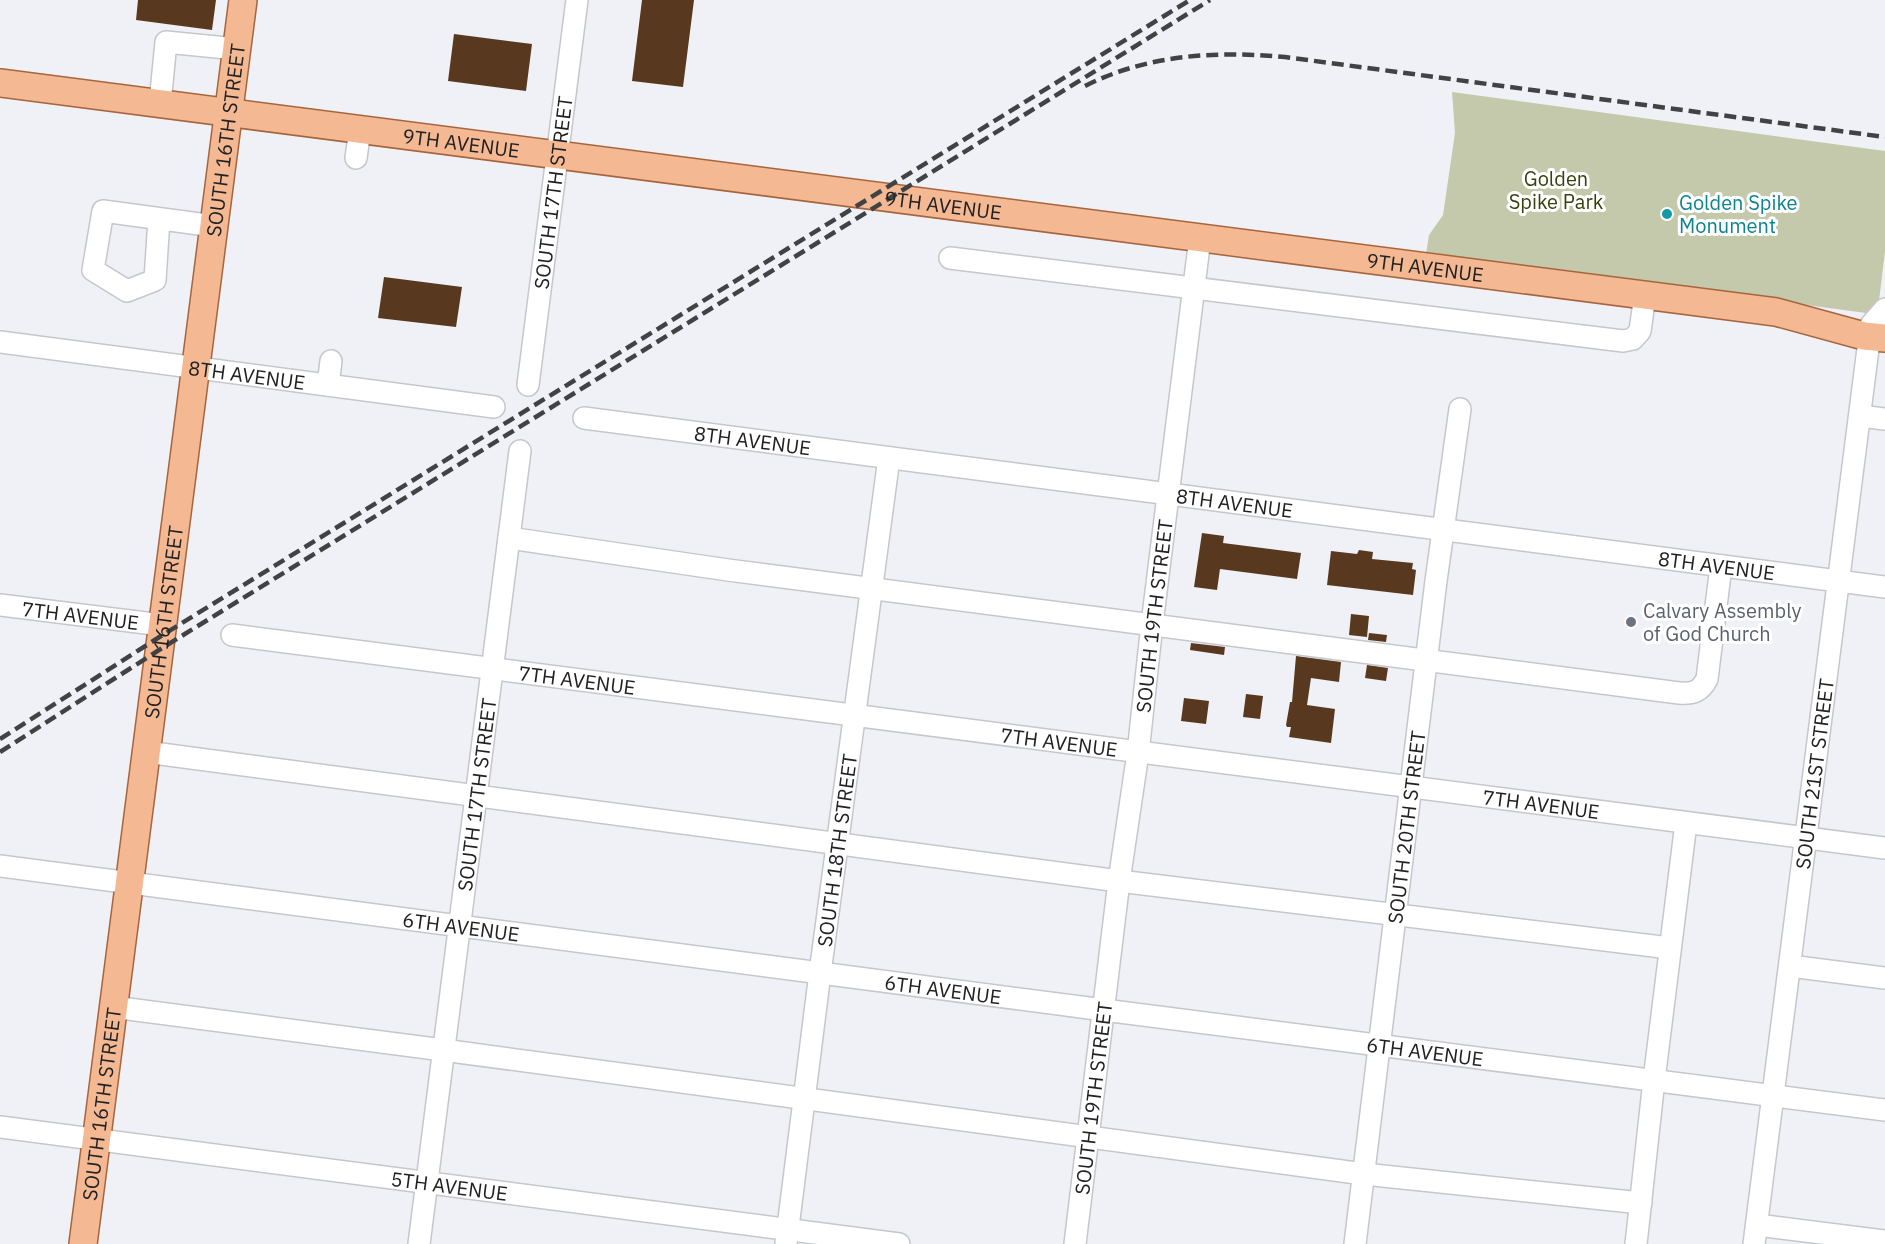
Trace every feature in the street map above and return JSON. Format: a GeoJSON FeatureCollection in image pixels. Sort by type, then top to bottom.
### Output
{"type":"FeatureCollection","features":[{"type":"Feature","properties":{"kind":"main road","name":"SOUTH 16TH STREET"},"geometry":{"type":"LineString","coordinates":[[83,1244],[243,0]]}},
{"type":"Feature","properties":{"kind":"main road","name":"9TH AVENUE"},"geometry":{"type":"LineString","coordinates":[[0,82],[1776,312],[1877,337]]}},
{"type":"Feature","properties":{"kind":"street","name":"SOUTH 17TH STREET"},"geometry":{"type":"LineString","coordinates":[[528,385],[577,0]]}},
{"type":"Feature","properties":{"kind":"street"},"geometry":{"type":"LineString","coordinates":[[160,103],[166,42],[237,49]]}},
{"type":"Feature","properties":{"kind":"street"},"geometry":{"type":"LineString","coordinates":[[356,158],[360,129]]}},
{"type":"Feature","properties":{"kind":"street"},"geometry":{"type":"LineString","coordinates":[[159,219],[214,226]]}},
{"type":"Feature","properties":{"kind":"street","name":"SOUTH 19TH STREET"},"geometry":{"type":"LineString","coordinates":[[1075,1244],[1119,881],[1138,753],[1200,238]]}},
{"type":"Feature","properties":{"kind":"street"},"geometry":{"type":"LineString","coordinates":[[950,258],[1623,341],[1633,339],[1640,331],[1645,295]]}},
{"type":"Feature","properties":{"kind":"street","name":"SOUTH 21ST STREET"},"geometry":{"type":"LineString","coordinates":[[1756,1234],[1860,416],[1877,337],[1871,326],[1885,309]]}},
{"type":"Feature","properties":{"kind":"street","name":"8TH AVENUE"},"geometry":{"type":"LineString","coordinates":[[0,342],[494,406]]}},
{"type":"Feature","properties":{"kind":"street"},"geometry":{"type":"LineString","coordinates":[[328,385],[331,361]]}},
{"type":"Feature","properties":{"kind":"street","name":"SOUTH 20TH STREET"},"geometry":{"type":"LineString","coordinates":[[1355,1244],[1426,659],[1460,409]]}},
{"type":"Feature","properties":{"kind":"street"},"geometry":{"type":"LineString","coordinates":[[1860,416],[1885,419]]}},
{"type":"Feature","properties":{"kind":"street","name":"8TH AVENUE"},"geometry":{"type":"LineString","coordinates":[[584,418],[1885,587]]}},
{"type":"Feature","properties":{"kind":"street","name":"SOUTH 17TH STREET"},"geometry":{"type":"LineString","coordinates":[[419,1244],[520,451]]}},
{"type":"Feature","properties":{"kind":"street","name":"SOUTH 18TH STREET"},"geometry":{"type":"LineString","coordinates":[[787,1237],[837,843],[890,458]]}},
{"type":"Feature","properties":{"kind":"street"},"geometry":{"type":"LineString","coordinates":[[508,538],[728,570],[1690,694],[1701,690],[1707,679],[1722,566]]}},
{"type":"Feature","properties":{"kind":"street","name":"7TH AVENUE"},"geometry":{"type":"LineString","coordinates":[[0,605],[162,625]]}},
{"type":"Feature","properties":{"kind":"street","name":"7TH AVENUE"},"geometry":{"type":"LineString","coordinates":[[232,635],[1885,848]]}},
{"type":"Feature","properties":{"kind":"street"},"geometry":{"type":"LineString","coordinates":[[146,752],[1119,881],[1671,948]]}},
{"type":"Feature","properties":{"kind":"street"},"geometry":{"type":"LineString","coordinates":[[1636,1244],[1686,823]]}},
{"type":"Feature","properties":{"kind":"street","name":"6TH AVENUE"},"geometry":{"type":"LineString","coordinates":[[0,866],[1885,1110]]}},
{"type":"Feature","properties":{"kind":"street"},"geometry":{"type":"LineString","coordinates":[[1790,966],[1885,978]]}},
{"type":"Feature","properties":{"kind":"street"},"geometry":{"type":"LineString","coordinates":[[113,1007],[1364,1174],[1641,1203]]}},
{"type":"Feature","properties":{"kind":"street","name":"5TH AVENUE"},"geometry":{"type":"LineString","coordinates":[[0,1127],[427,1183],[787,1237],[899,1244]]}},
{"type":"Feature","properties":{"kind":"street"},"geometry":{"type":"LineString","coordinates":[[1756,1234],[1885,1241]]}},
{"type":"Feature","properties":{"kind":"green space","name":"Golden Spike Park"},"geometry":{"type":"Polygon","coordinates":[[[1452,92],[1885,151],[1885,251],[1879,301],[1866,313],[1426,254],[1429,235],[1443,215],[1455,133],[1452,92]]]}},
{"type":"Feature","properties":{"kind":"building"},"geometry":{"type":"Polygon","coordinates":[[[138,0],[216,0],[212,30],[136,20],[138,0]]]}},
{"type":"Feature","properties":{"kind":"building"},"geometry":{"type":"Polygon","coordinates":[[[642,0],[694,0],[683,87],[632,81],[642,0]]]}},
{"type":"Feature","properties":{"kind":"building"},"geometry":{"type":"Polygon","coordinates":[[[454,34],[532,44],[526,91],[448,81],[454,34]]]}},
{"type":"Feature","properties":{"kind":"building"},"geometry":{"type":"Polygon","coordinates":[[[384,277],[462,287],[456,327],[378,318],[384,277]]]}},
{"type":"Feature","properties":{"kind":"building"},"geometry":{"type":"Polygon","coordinates":[[[1202,533],[1224,536],[1223,543],[1301,553],[1297,579],[1220,569],[1217,590],[1194,587],[1202,533]]]}},
{"type":"Feature","properties":{"kind":"building"},"geometry":{"type":"Polygon","coordinates":[[[1359,550],[1373,552],[1372,559],[1413,563],[1412,569],[1416,570],[1413,595],[1327,585],[1331,551],[1357,554],[1359,550]]]}},
{"type":"Feature","properties":{"kind":"building"},"geometry":{"type":"Polygon","coordinates":[[[1351,614],[1369,616],[1367,637],[1349,635],[1351,614]]]}},
{"type":"Feature","properties":{"kind":"building"},"geometry":{"type":"Polygon","coordinates":[[[1369,633],[1387,635],[1386,642],[1368,640],[1369,633]]]}},
{"type":"Feature","properties":{"kind":"building"},"geometry":{"type":"Polygon","coordinates":[[[1191,643],[1225,647],[1224,655],[1190,650],[1191,643]]]}},
{"type":"Feature","properties":{"kind":"building"},"geometry":{"type":"Polygon","coordinates":[[[1296,656],[1341,662],[1339,682],[1311,678],[1307,705],[1335,709],[1331,743],[1289,737],[1291,727],[1286,725],[1290,702],[1292,702],[1296,656]]]}},
{"type":"Feature","properties":{"kind":"building"},"geometry":{"type":"Polygon","coordinates":[[[1367,665],[1388,668],[1386,681],[1365,678],[1367,665]]]}},
{"type":"Feature","properties":{"kind":"building"},"geometry":{"type":"Polygon","coordinates":[[[1246,694],[1263,696],[1260,719],[1243,717],[1246,694]]]}},
{"type":"Feature","properties":{"kind":"building"},"geometry":{"type":"Polygon","coordinates":[[[1184,698],[1209,701],[1206,724],[1181,721],[1184,698]]]}},
{"type":"Feature","properties":{"kind":"railway"},"geometry":{"type":"LineString","coordinates":[[0,739],[161,636],[1190,0]]}},
{"type":"Feature","properties":{"kind":"railway"},"geometry":{"type":"LineString","coordinates":[[0,752],[159,650],[1210,0]]}},
{"type":"Feature","properties":{"kind":"railway"},"geometry":{"type":"LineString","coordinates":[[1085,86],[1109,75],[1158,61],[1208,55],[1259,55],[1885,137]]}},
{"type":"Feature","properties":{"kind":"place","name":"Golden Spike Monument"},"geometry":{"type":"Point","coordinates":[1667,214]}},
{"type":"Feature","properties":{"kind":"place","name":"Calvary Assembly of God Church"},"geometry":{"type":"Point","coordinates":[1631,622]}}]}
